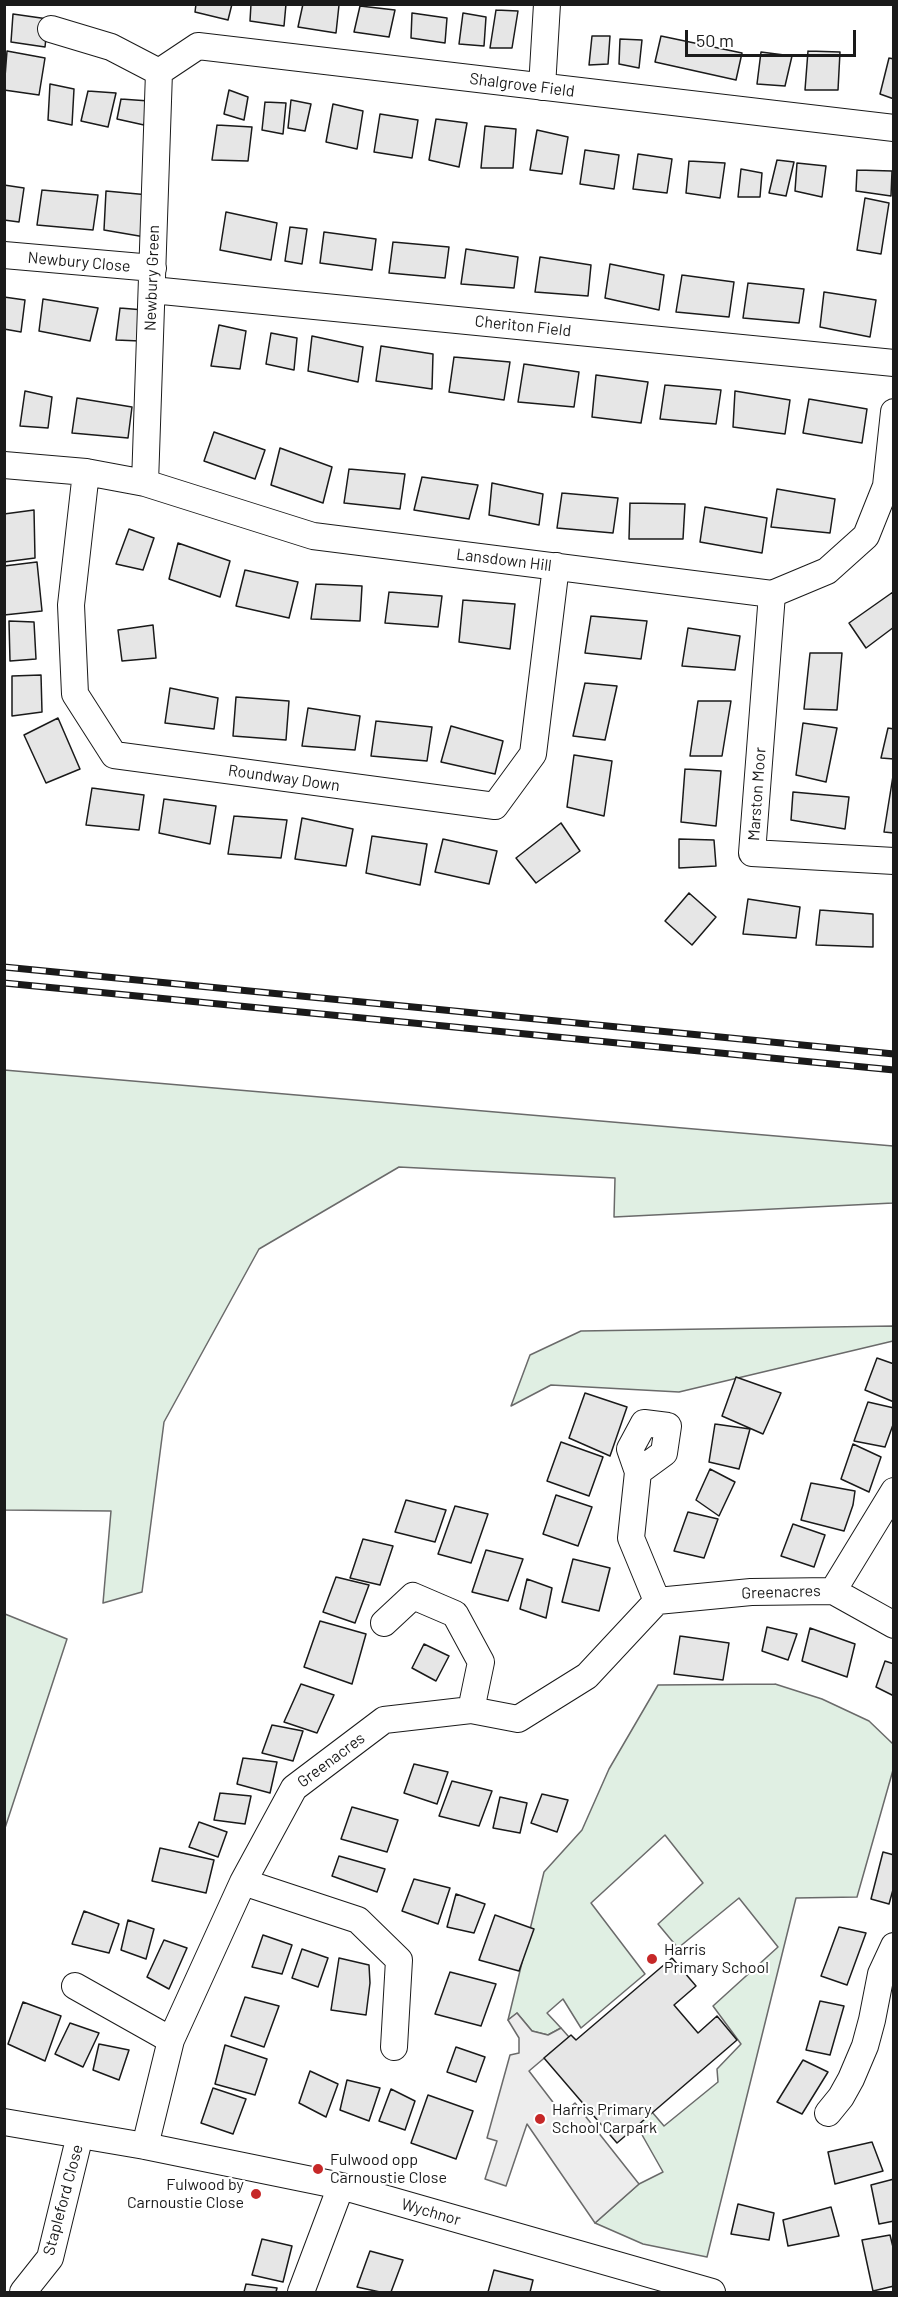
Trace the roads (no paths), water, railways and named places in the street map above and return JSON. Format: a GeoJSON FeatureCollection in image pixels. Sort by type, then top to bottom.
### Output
{"type":"FeatureCollection","features":[{"type":"Feature","properties":{"kind":"street"},"geometry":{"type":"LineString","coordinates":[[542,87],[547,4]]}},
{"type":"Feature","properties":{"kind":"street"},"geometry":{"type":"LineString","coordinates":[[51,29],[111,46],[159,72]]}},
{"type":"Feature","properties":{"kind":"street","name":"Shalgrove Field"},"geometry":{"type":"LineString","coordinates":[[159,72],[198,46],[894,128]]}},
{"type":"Feature","properties":{"kind":"street","name":"Newbury Green"},"geometry":{"type":"LineString","coordinates":[[145,483],[159,72]]}},
{"type":"Feature","properties":{"kind":"street","name":"Newbury Close"},"geometry":{"type":"LineString","coordinates":[[4,255],[152,279]]}},
{"type":"Feature","properties":{"kind":"street","name":"Cheriton Field"},"geometry":{"type":"LineString","coordinates":[[152,279],[894,363]]}},
{"type":"Feature","properties":{"kind":"street","name":"Lansdown Hill"},"geometry":{"type":"LineString","coordinates":[[4,465],[86,472],[145,483],[313,536],[772,594],[827,572],[866,536],[890,488],[894,412]]}},
{"type":"Feature","properties":{"kind":"street","name":"Roundway Down"},"geometry":{"type":"LineString","coordinates":[[86,472],[71,605],[75,694],[114,755],[495,806],[533,754],[556,567]]}},
{"type":"Feature","properties":{"kind":"street","name":"Marston Moor"},"geometry":{"type":"LineString","coordinates":[[772,594],[752,853],[894,861]]}},
{"type":"Feature","properties":{"kind":"street"},"geometry":{"type":"LineString","coordinates":[[638,1472],[631,1538],[657,1601]]}},
{"type":"Feature","properties":{"kind":"street","name":"Greenacres"},"geometry":{"type":"LineString","coordinates":[[833,1591],[894,1491]]}},
{"type":"Feature","properties":{"kind":"street","name":"Greenacres"},"geometry":{"type":"LineString","coordinates":[[145,2146],[171,2040],[243,1882],[294,1788],[375,1726],[384,1720],[471,1710],[518,1719],[587,1676],[657,1601],[751,1592],[833,1591],[894,1625]]}},
{"type":"Feature","properties":{"kind":"street"},"geometry":{"type":"LineString","coordinates":[[384,1623],[413,1596],[455,1614],[481,1662],[471,1710]]}},
{"type":"Feature","properties":{"kind":"street"},"geometry":{"type":"LineString","coordinates":[[243,1882],[358,1920],[399,1960],[394,2047]]}},
{"type":"Feature","properties":{"kind":"street"},"geometry":{"type":"LineString","coordinates":[[828,2113],[841,2097],[851,2079],[865,2046],[881,1974],[894,1946]]}},
{"type":"Feature","properties":{"kind":"street"},"geometry":{"type":"LineString","coordinates":[[75,1986],[171,2040]]}},
{"type":"Feature","properties":{"kind":"street","name":"Wychnor"},"geometry":{"type":"LineString","coordinates":[[4,2122],[145,2146],[341,2186],[712,2292]]}},
{"type":"Feature","properties":{"kind":"street","name":"Stapleford Close"},"geometry":{"type":"LineString","coordinates":[[23,2292],[50,2258],[80,2135]]}},
{"type":"Feature","properties":{"kind":"street"},"geometry":{"type":"LineString","coordinates":[[301,2292],[341,2186]]}},
{"type":"Feature","properties":{"kind":"railway"},"geometry":{"type":"LineString","coordinates":[[4,967],[894,1054]]}},
{"type":"Feature","properties":{"kind":"railway"},"geometry":{"type":"LineString","coordinates":[[4,983],[894,1070]]}},
{"type":"Feature","properties":{"kind":"place","name":"Harris Primary School"},"geometry":{"type":"Point","coordinates":[652,1959]}},
{"type":"Feature","properties":{"kind":"place","name":"Harris Primary School Carpark"},"geometry":{"type":"Point","coordinates":[540,2119]}},
{"type":"Feature","properties":{"kind":"place","name":"Fulwood opp Carnoustie Close"},"geometry":{"type":"Point","coordinates":[318,2169]}},
{"type":"Feature","properties":{"kind":"place","name":"Fulwood by Carnoustie Close"},"geometry":{"type":"Point","coordinates":[256,2194]}}]}
